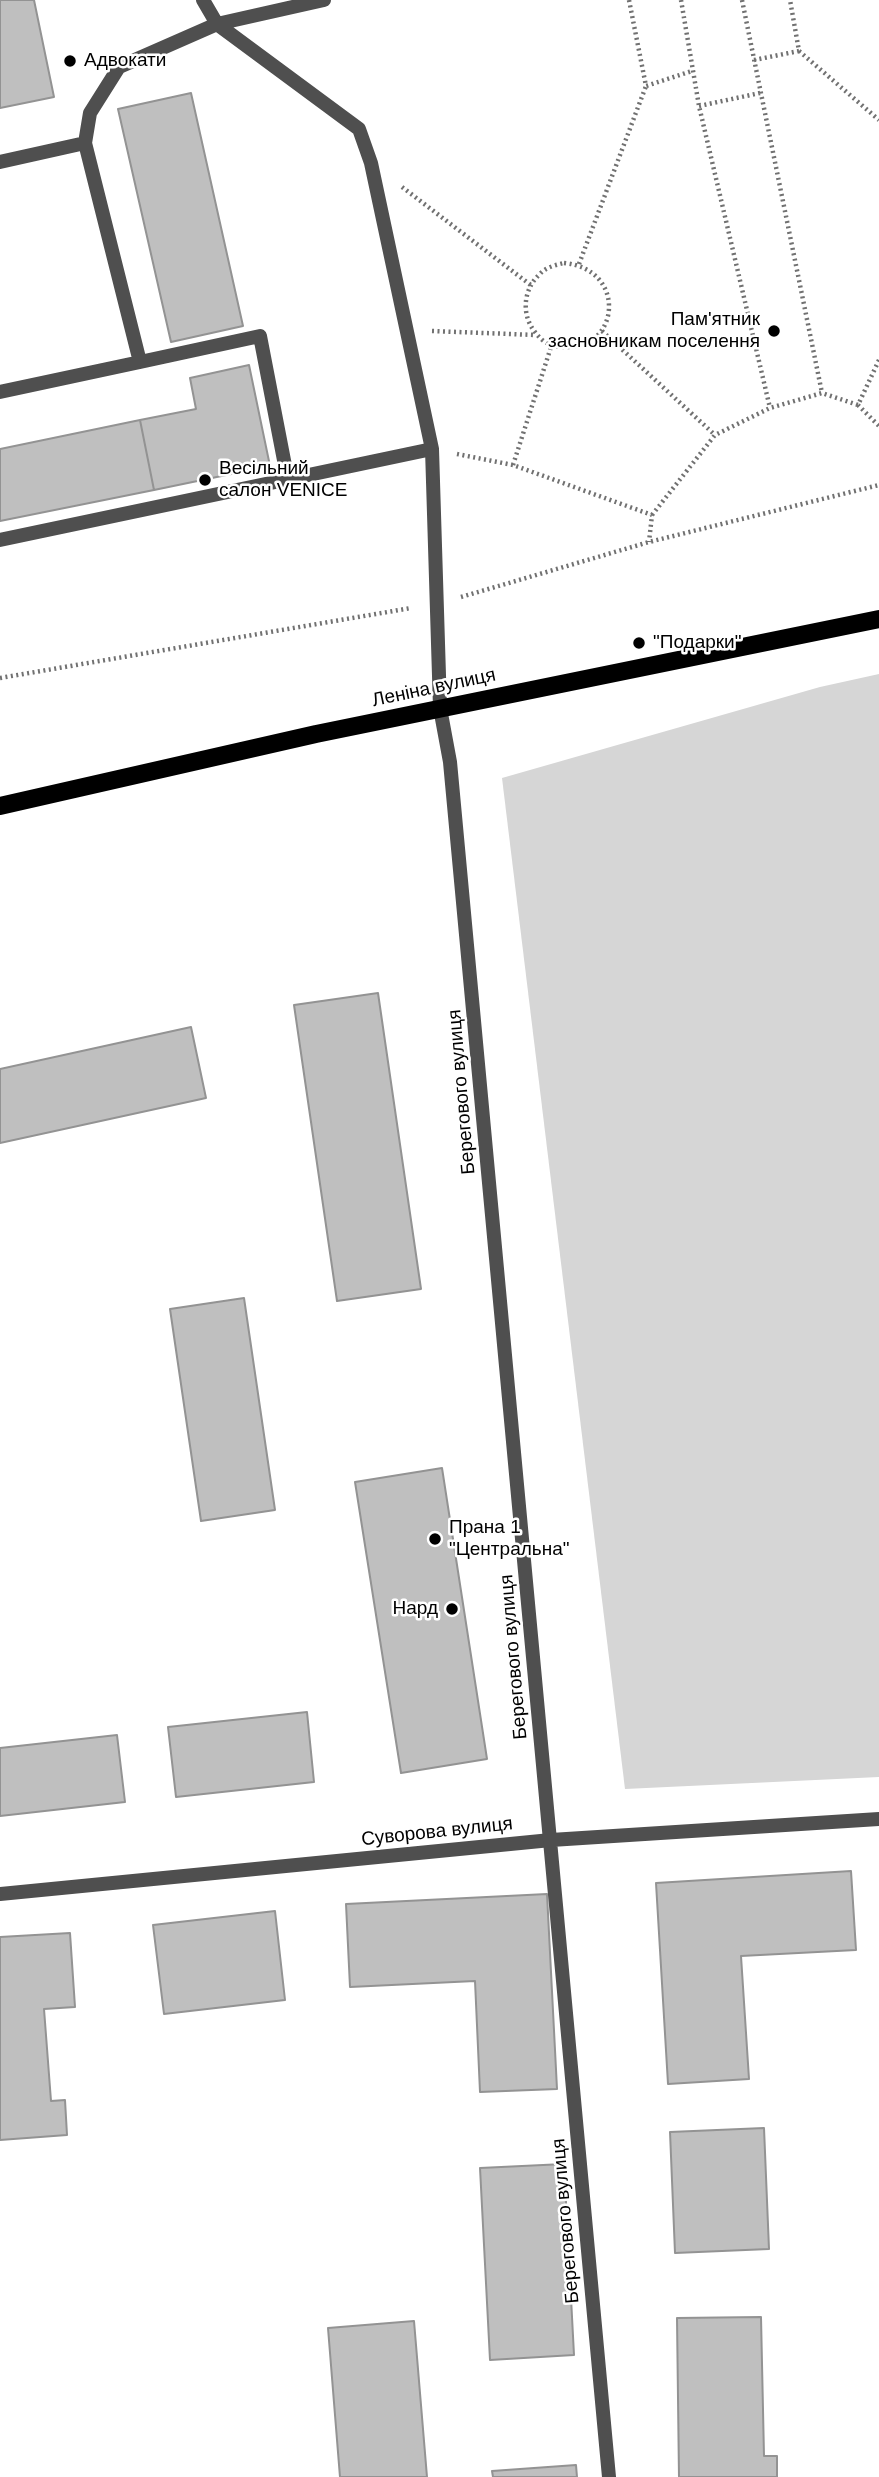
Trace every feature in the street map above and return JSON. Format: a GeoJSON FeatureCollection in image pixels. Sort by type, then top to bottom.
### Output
{"type":"FeatureCollection","features":[{"type":"Feature","properties":{"kind":"main road","name":"Леніна вулиця"},"geometry":{"type":"LineString","coordinates":[[0,806],[440,708],[879,619]]}},
{"type":"Feature","properties":{"kind":"street"},"geometry":{"type":"LineString","coordinates":[[203,0],[218,24]]}},
{"type":"Feature","properties":{"kind":"street"},"geometry":{"type":"LineString","coordinates":[[140,362],[85,143],[90,113],[119,67],[218,24],[324,0]]}},
{"type":"Feature","properties":{"kind":"street","name":"Берегового вулиця"},"geometry":{"type":"LineString","coordinates":[[218,24],[359,129],[371,163],[432,449],[440,708],[450,762],[609,2477]]}},
{"type":"Feature","properties":{"kind":"street"},"geometry":{"type":"LineString","coordinates":[[0,162],[85,143]]}},
{"type":"Feature","properties":{"kind":"street"},"geometry":{"type":"LineString","coordinates":[[0,392],[260,337],[288,481]]}},
{"type":"Feature","properties":{"kind":"street"},"geometry":{"type":"LineString","coordinates":[[0,540],[432,449]]}},
{"type":"Feature","properties":{"kind":"street","name":"Суворова вулиця"},"geometry":{"type":"LineString","coordinates":[[0,1894],[551,1840],[879,1819]]}},
{"type":"Feature","properties":{"kind":"path"},"geometry":{"type":"LineString","coordinates":[[579,264],[646,86],[628,0]]}},
{"type":"Feature","properties":{"kind":"path"},"geometry":{"type":"LineString","coordinates":[[682,0],[699,106],[770,408]]}},
{"type":"Feature","properties":{"kind":"path"},"geometry":{"type":"LineString","coordinates":[[742,0],[822,393]]}},
{"type":"Feature","properties":{"kind":"path"},"geometry":{"type":"LineString","coordinates":[[790,0],[799,51],[879,120]]}},
{"type":"Feature","properties":{"kind":"path"},"geometry":{"type":"LineString","coordinates":[[754,60],[799,51]]}},
{"type":"Feature","properties":{"kind":"path"},"geometry":{"type":"LineString","coordinates":[[646,86],[692,71]]}},
{"type":"Feature","properties":{"kind":"path"},"geometry":{"type":"LineString","coordinates":[[699,106],[760,93]]}},
{"type":"Feature","properties":{"kind":"path"},"geometry":{"type":"LineString","coordinates":[[371,163],[532,286]]}},
{"type":"Feature","properties":{"kind":"path"},"geometry":{"type":"LineString","coordinates":[[564,263],[579,264],[602,281],[610,309],[602,331],[586,343],[574,348],[551,347],[536,335],[529,324],[525,297],[539,274],[550,267],[564,263]]}},
{"type":"Feature","properties":{"kind":"path"},"geometry":{"type":"LineString","coordinates":[[407,330],[536,335]]}},
{"type":"Feature","properties":{"kind":"path"},"geometry":{"type":"LineString","coordinates":[[602,331],[715,435]]}},
{"type":"Feature","properties":{"kind":"path"},"geometry":{"type":"LineString","coordinates":[[513,465],[551,347]]}},
{"type":"Feature","properties":{"kind":"path"},"geometry":{"type":"LineString","coordinates":[[858,405],[879,360]]}},
{"type":"Feature","properties":{"kind":"path"},"geometry":{"type":"LineString","coordinates":[[649,542],[652,516],[715,435],[770,408],[822,393],[858,405],[879,426]]}},
{"type":"Feature","properties":{"kind":"path"},"geometry":{"type":"LineString","coordinates":[[432,449],[513,465],[652,516]]}},
{"type":"Feature","properties":{"kind":"shaded area"},"geometry":{"type":"Polygon","coordinates":[[[879,674],[879,1777],[625,1789],[502,778],[820,687],[879,674]]]}},
{"type":"Feature","properties":{"kind":"building"},"geometry":{"type":"Polygon","coordinates":[[[0,0],[34,0],[54,97],[0,108],[0,0]]]}},
{"type":"Feature","properties":{"kind":"building"},"geometry":{"type":"Polygon","coordinates":[[[191,93],[243,326],[171,342],[118,109],[191,93]]]}},
{"type":"Feature","properties":{"kind":"building"},"geometry":{"type":"Polygon","coordinates":[[[249,365],[270,466],[154,490],[140,420],[196,409],[190,378],[249,365]]]}},
{"type":"Feature","properties":{"kind":"building"},"geometry":{"type":"Polygon","coordinates":[[[140,420],[154,490],[0,521],[0,449],[140,420]]]}},
{"type":"Feature","properties":{"kind":"building"},"geometry":{"type":"Polygon","coordinates":[[[378,993],[421,1289],[337,1301],[294,1005],[378,993]]]}},
{"type":"Feature","properties":{"kind":"building"},"geometry":{"type":"Polygon","coordinates":[[[191,1027],[206,1098],[0,1143],[0,1069],[191,1027]]]}},
{"type":"Feature","properties":{"kind":"building"},"geometry":{"type":"Polygon","coordinates":[[[244,1298],[275,1510],[201,1521],[170,1309],[244,1298]]]}},
{"type":"Feature","properties":{"kind":"building"},"geometry":{"type":"Polygon","coordinates":[[[442,1468],[487,1759],[401,1773],[355,1482],[442,1468]]]}},
{"type":"Feature","properties":{"kind":"building"},"geometry":{"type":"Polygon","coordinates":[[[307,1712],[314,1782],[176,1797],[168,1727],[307,1712]]]}},
{"type":"Feature","properties":{"kind":"building"},"geometry":{"type":"Polygon","coordinates":[[[117,1735],[125,1802],[0,1816],[0,1748],[117,1735]]]}},
{"type":"Feature","properties":{"kind":"building"},"geometry":{"type":"Polygon","coordinates":[[[851,1871],[856,1950],[741,1956],[749,2079],[668,2084],[656,1883],[851,1871]]]}},
{"type":"Feature","properties":{"kind":"building"},"geometry":{"type":"Polygon","coordinates":[[[547,1894],[557,2089],[480,2092],[475,1981],[350,1987],[346,1904],[547,1894]]]}},
{"type":"Feature","properties":{"kind":"building"},"geometry":{"type":"Polygon","coordinates":[[[275,1911],[285,2000],[164,2014],[153,1925],[275,1911]]]}},
{"type":"Feature","properties":{"kind":"building"},"geometry":{"type":"Polygon","coordinates":[[[70,1933],[75,2007],[44,2009],[51,2101],[65,2100],[67,2135],[0,2140],[0,1937],[70,1933]]]}},
{"type":"Feature","properties":{"kind":"building"},"geometry":{"type":"Polygon","coordinates":[[[764,2128],[769,2249],[675,2253],[670,2132],[764,2128]]]}},
{"type":"Feature","properties":{"kind":"building"},"geometry":{"type":"Polygon","coordinates":[[[564,2164],[574,2355],[490,2360],[480,2168],[564,2164]]]}},
{"type":"Feature","properties":{"kind":"building"},"geometry":{"type":"Polygon","coordinates":[[[761,2317],[764,2456],[777,2456],[777,2477],[679,2477],[677,2318],[761,2317]]]}},
{"type":"Feature","properties":{"kind":"building"},"geometry":{"type":"Polygon","coordinates":[[[414,2321],[427,2477],[340,2477],[328,2328],[414,2321]]]}},
{"type":"Feature","properties":{"kind":"building"},"geometry":{"type":"Polygon","coordinates":[[[576,2465],[577,2477],[493,2477],[492,2471],[576,2465]]]}},
{"type":"Feature","properties":{"kind":"place","name":"Адвокати"},"geometry":{"type":"Point","coordinates":[70,61]}},
{"type":"Feature","properties":{"kind":"place","name":"Пам'ятник засновникам поселення"},"geometry":{"type":"Point","coordinates":[774,331]}},
{"type":"Feature","properties":{"kind":"place","name":"Весільний салон VENICE"},"geometry":{"type":"Point","coordinates":[205,480]}},
{"type":"Feature","properties":{"kind":"place","name":"\"Подарки\""},"geometry":{"type":"Point","coordinates":[639,643]}},
{"type":"Feature","properties":{"kind":"place","name":"Прана 1 \"Центральна\""},"geometry":{"type":"Point","coordinates":[435,1539]}},
{"type":"Feature","properties":{"kind":"place","name":"Нард"},"geometry":{"type":"Point","coordinates":[452,1609]}}]}
